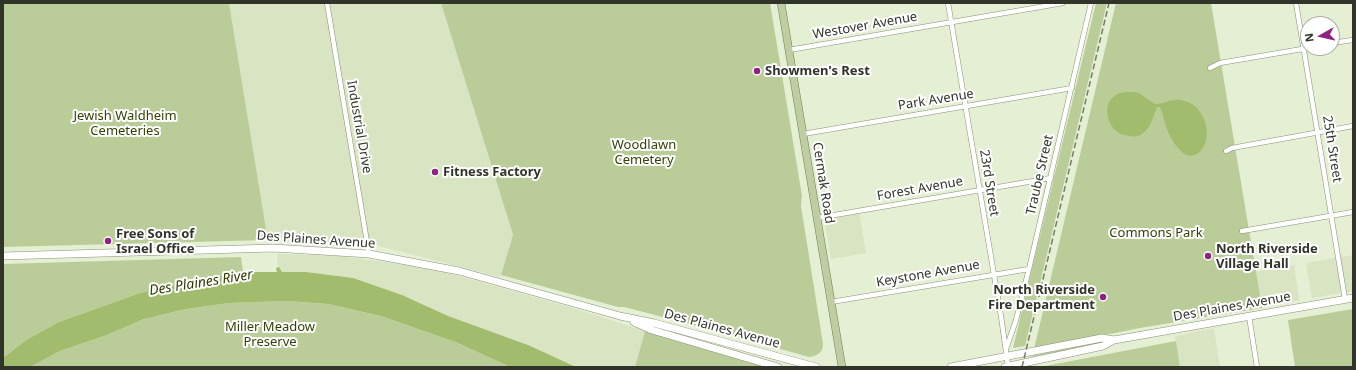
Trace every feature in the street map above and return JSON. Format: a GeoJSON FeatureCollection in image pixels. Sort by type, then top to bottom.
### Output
{"type":"FeatureCollection","features":[{"type":"Feature","properties":{"kind":"main road","name":"Cermak Road"},"geometry":{"type":"LineString","coordinates":[[781,3],[842,367]]}},
{"type":"Feature","properties":{"kind":"main road","name":"Des Plaines Avenue"},"geometry":{"type":"LineString","coordinates":[[3,256],[273,248],[369,254],[459,272],[816,367]]}},
{"type":"Feature","properties":{"kind":"main road","name":"Des Plaines Avenue"},"geometry":{"type":"LineString","coordinates":[[1006,367],[1103,346],[1114,340],[1353,298]]}},
{"type":"Feature","properties":{"kind":"main road","name":"Des Plaines Avenue"},"geometry":{"type":"LineString","coordinates":[[620,316],[652,330],[778,367]]}},
{"type":"Feature","properties":{"kind":"main road","name":"Des Plaines Avenue"},"geometry":{"type":"LineString","coordinates":[[950,367],[1006,354],[1102,338],[1114,340]]}},
{"type":"Feature","properties":{"kind":"street","name":"Industrial Drive"},"geometry":{"type":"LineString","coordinates":[[327,3],[369,254]]}},
{"type":"Feature","properties":{"kind":"street","name":"23rd Street"},"geometry":{"type":"LineString","coordinates":[[948,3],[994,274],[1006,354],[1006,367]]}},
{"type":"Feature","properties":{"kind":"street","name":"Westover Avenue"},"geometry":{"type":"LineString","coordinates":[[789,50],[1063,3]]}},
{"type":"Feature","properties":{"kind":"street","name":"Traube Street"},"geometry":{"type":"LineString","coordinates":[[1006,354],[1029,268],[1092,3]]}},
{"type":"Feature","properties":{"kind":"street","name":"25th Street"},"geometry":{"type":"LineString","coordinates":[[1296,3],[1300,21]]}},
{"type":"Feature","properties":{"kind":"street"},"geometry":{"type":"LineString","coordinates":[[1340,42],[1353,40]]}},
{"type":"Feature","properties":{"kind":"street"},"geometry":{"type":"LineString","coordinates":[[1210,68],[1220,63],[1300,49]]}},
{"type":"Feature","properties":{"kind":"street","name":"25th Street"},"geometry":{"type":"LineString","coordinates":[[1307,56],[1345,299]]}},
{"type":"Feature","properties":{"kind":"street","name":"Park Avenue"},"geometry":{"type":"LineString","coordinates":[[803,134],[1072,88]]}},
{"type":"Feature","properties":{"kind":"street"},"geometry":{"type":"LineString","coordinates":[[1226,151],[1232,148],[1353,126]]}},
{"type":"Feature","properties":{"kind":"street","name":"Forest Avenue"},"geometry":{"type":"LineString","coordinates":[[817,218],[1051,178]]}},
{"type":"Feature","properties":{"kind":"street"},"geometry":{"type":"LineString","coordinates":[[1242,232],[1353,212]]}},
{"type":"Feature","properties":{"kind":"street","name":"Keystone Avenue"},"geometry":{"type":"LineString","coordinates":[[831,302],[1029,268]]}},
{"type":"Feature","properties":{"kind":"street"},"geometry":{"type":"LineString","coordinates":[[1249,316],[1257,367]]}},
{"type":"Feature","properties":{"kind":"shaded area"},"geometry":{"type":"Polygon","coordinates":[[[229,3],[441,3],[513,236],[500,277],[371,244],[267,240],[229,3]]]}},
{"type":"Feature","properties":{"kind":"shaded area"},"geometry":{"type":"Polygon","coordinates":[[[859,210],[866,253],[831,259],[824,216],[859,210]]]}},
{"type":"Feature","properties":{"kind":"shaded area"},"geometry":{"type":"Polygon","coordinates":[[[277,254],[339,256],[413,266],[448,273],[569,307],[645,331],[635,367],[576,367],[528,345],[448,316],[402,295],[353,278],[306,272],[282,272],[278,265],[277,254]]]}},
{"type":"Feature","properties":{"kind":"shaded area"},"geometry":{"type":"Polygon","coordinates":[[[1353,255],[1353,291],[1312,298],[1306,263],[1353,255]]]}},
{"type":"Feature","properties":{"kind":"shaded area"},"geometry":{"type":"Polygon","coordinates":[[[1294,265],[1299,300],[1262,308],[1255,272],[1294,265]]]}},
{"type":"Feature","properties":{"kind":"shaded area"},"geometry":{"type":"Polygon","coordinates":[[[1214,328],[1220,367],[1180,367],[1175,336],[1214,328]]]}},
{"type":"Feature","properties":{"kind":"green space","name":"Jewish Waldheim Cemeteries"},"geometry":{"type":"Polygon","coordinates":[[[3,3],[229,3],[267,240],[3,247],[3,3]]]}},
{"type":"Feature","properties":{"kind":"green space","name":"Woodlawn Cemetery"},"geometry":{"type":"Polygon","coordinates":[[[441,3],[770,3],[802,196],[801,206],[823,344],[821,352],[815,356],[809,357],[706,328],[624,307],[618,307],[501,275],[513,235],[441,3]]]}},
{"type":"Feature","properties":{"kind":"green space"},"geometry":{"type":"Polygon","coordinates":[[[1096,3],[1107,3],[1025,346],[1013,348],[1096,3]]]}},
{"type":"Feature","properties":{"kind":"green space","name":"Commons Park"},"geometry":{"type":"Polygon","coordinates":[[[1116,3],[1211,3],[1262,308],[1140,328],[1034,349],[1116,3]]]}},
{"type":"Feature","properties":{"kind":"green space"},"geometry":{"type":"Polygon","coordinates":[[[241,257],[243,272],[211,277],[140,293],[59,322],[26,340],[3,358],[3,264],[241,257]]]}},
{"type":"Feature","properties":{"kind":"green space","name":"Miller Meadow Preserve"},"geometry":{"type":"Polygon","coordinates":[[[287,301],[328,304],[381,316],[458,343],[510,367],[30,367],[60,351],[107,335],[144,319],[186,309],[229,303],[287,301]]]}},
{"type":"Feature","properties":{"kind":"green space"},"geometry":{"type":"Polygon","coordinates":[[[1353,309],[1353,367],[1295,367],[1288,320],[1353,309]]]}},
{"type":"Feature","properties":{"kind":"green space"},"geometry":{"type":"Polygon","coordinates":[[[645,331],[766,367],[635,367],[645,331]]]}},
{"type":"Feature","properties":{"kind":"green space"},"geometry":{"type":"Polygon","coordinates":[[[1176,341],[1180,367],[1040,367],[1176,341]]]}},
{"type":"Feature","properties":{"kind":"green space"},"geometry":{"type":"Polygon","coordinates":[[[1092,343],[1092,345],[1031,357],[1032,356],[1092,343]]]}},
{"type":"Feature","properties":{"kind":"water"},"geometry":{"type":"Polygon","coordinates":[[[1132,92],[1139,93],[1155,104],[1173,100],[1191,103],[1200,111],[1207,129],[1206,141],[1203,148],[1197,154],[1190,156],[1183,153],[1169,135],[1161,109],[1159,107],[1157,107],[1148,129],[1140,135],[1131,136],[1117,131],[1112,126],[1108,117],[1107,112],[1109,102],[1118,94],[1132,92]]]}},
{"type":"Feature","properties":{"kind":"water","name":"Des Plaines River"},"geometry":{"type":"Polygon","coordinates":[[[279,267],[282,272],[306,272],[353,278],[402,295],[448,316],[528,345],[576,367],[510,367],[458,343],[381,316],[328,304],[287,301],[229,303],[186,309],[144,319],[107,335],[60,351],[30,367],[3,367],[3,358],[26,340],[59,322],[140,293],[211,277],[243,272],[277,272],[276,268],[279,267]]]}},
{"type":"Feature","properties":{"kind":"railway"},"geometry":{"type":"LineString","coordinates":[[1022,367],[1109,3]]}},
{"type":"Feature","properties":{"kind":"place","name":"Showmen's Rest"},"geometry":{"type":"Point","coordinates":[757,71]}},
{"type":"Feature","properties":{"kind":"place","name":"Fitness Factory"},"geometry":{"type":"Point","coordinates":[435,172]}},
{"type":"Feature","properties":{"kind":"place","name":"Free Sons of Israel Office"},"geometry":{"type":"Point","coordinates":[108,241]}},
{"type":"Feature","properties":{"kind":"place","name":"North Riverside Village Hall"},"geometry":{"type":"Point","coordinates":[1208,256]}},
{"type":"Feature","properties":{"kind":"place","name":"North Riverside Fire Department"},"geometry":{"type":"Point","coordinates":[1103,297]}}]}
